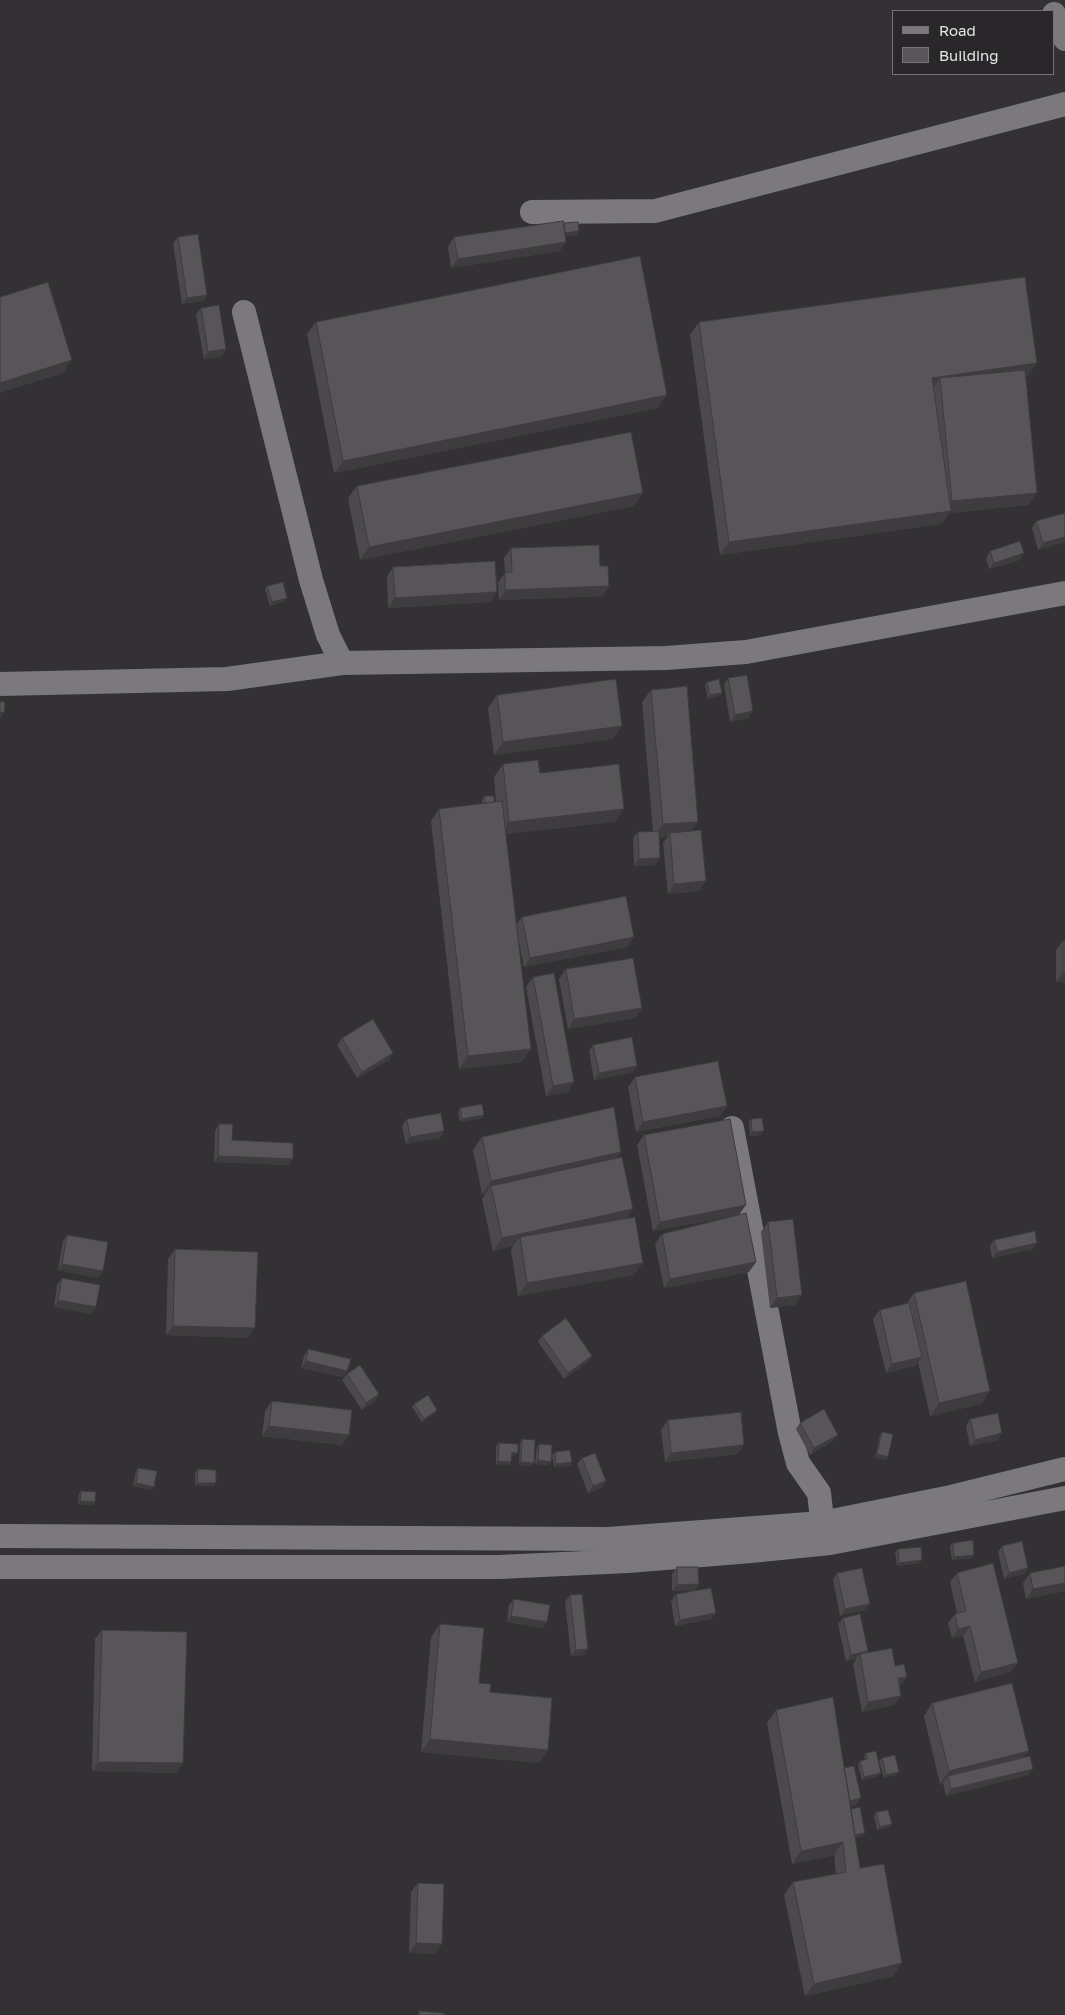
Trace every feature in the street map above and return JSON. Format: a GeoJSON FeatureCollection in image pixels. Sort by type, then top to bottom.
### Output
{"type":"FeatureCollection","features":[{"type":"Feature","properties":{"kind":"street"},"geometry":{"type":"LineString","coordinates":[[1055,16],[1065,39]]}},
{"type":"Feature","properties":{"kind":"street"},"geometry":{"type":"LineString","coordinates":[[532,212],[655,211],[1065,104]]}},
{"type":"Feature","properties":{"kind":"street"},"geometry":{"type":"LineString","coordinates":[[244,312],[311,580],[328,635],[342,663]]}},
{"type":"Feature","properties":{"kind":"street"},"geometry":{"type":"LineString","coordinates":[[0,684],[227,679],[342,663],[666,658],[746,652],[1065,593]]}},
{"type":"Feature","properties":{"kind":"street"},"geometry":{"type":"LineString","coordinates":[[732,1128],[790,1433],[798,1463],[819,1493],[823,1533]]}},
{"type":"Feature","properties":{"kind":"street"},"geometry":{"type":"LineString","coordinates":[[0,1567],[499,1567],[628,1561],[823,1533],[1065,1469]]}},
{"type":"Feature","properties":{"kind":"street"},"geometry":{"type":"LineString","coordinates":[[0,1536],[608,1539],[888,1533],[1065,1498]]}},
{"type":"Feature","properties":{"kind":"building"},"geometry":{"type":"Polygon","coordinates":[[[563,221],[566,242],[458,259],[454,237],[563,221]]]}},
{"type":"Feature","properties":{"kind":"building"},"geometry":{"type":"Polygon","coordinates":[[[578,222],[579,231],[565,233],[564,223],[578,222]]]}},
{"type":"Feature","properties":{"kind":"building"},"geometry":{"type":"Polygon","coordinates":[[[198,234],[207,295],[187,298],[178,237],[198,234]]]}},
{"type":"Feature","properties":{"kind":"building"},"geometry":{"type":"Polygon","coordinates":[[[640,256],[667,395],[343,461],[316,322],[640,256]]]}},
{"type":"Feature","properties":{"kind":"building"},"geometry":{"type":"Polygon","coordinates":[[[1025,277],[1037,363],[932,378],[951,511],[729,542],[699,322],[1025,277]]]}},
{"type":"Feature","properties":{"kind":"building"},"geometry":{"type":"Polygon","coordinates":[[[48,282],[72,360],[0,383],[0,297],[48,282]]]}},
{"type":"Feature","properties":{"kind":"building"},"geometry":{"type":"Polygon","coordinates":[[[219,305],[226,349],[208,352],[201,308],[219,305]]]}},
{"type":"Feature","properties":{"kind":"building"},"geometry":{"type":"Polygon","coordinates":[[[1025,370],[1037,493],[952,501],[940,378],[1025,370]]]}},
{"type":"Feature","properties":{"kind":"building"},"geometry":{"type":"Polygon","coordinates":[[[631,432],[643,493],[369,547],[357,486],[631,432]]]}},
{"type":"Feature","properties":{"kind":"building"},"geometry":{"type":"Polygon","coordinates":[[[1065,513],[1065,537],[1043,543],[1036,521],[1065,513]]]}},
{"type":"Feature","properties":{"kind":"building"},"geometry":{"type":"Polygon","coordinates":[[[1020,541],[1024,553],[994,563],[990,551],[1020,541]]]}},
{"type":"Feature","properties":{"kind":"building"},"geometry":{"type":"Polygon","coordinates":[[[599,545],[600,566],[608,566],[609,586],[505,590],[505,573],[512,572],[511,548],[599,545]]]}},
{"type":"Feature","properties":{"kind":"building"},"geometry":{"type":"Polygon","coordinates":[[[495,561],[497,592],[395,598],[393,567],[495,561]]]}},
{"type":"Feature","properties":{"kind":"building"},"geometry":{"type":"Polygon","coordinates":[[[283,582],[287,598],[272,602],[267,586],[283,582]]]}},
{"type":"Feature","properties":{"kind":"building"},"geometry":{"type":"Polygon","coordinates":[[[747,675],[753,711],[735,715],[728,678],[747,675]]]}},
{"type":"Feature","properties":{"kind":"building"},"geometry":{"type":"Polygon","coordinates":[[[616,679],[622,726],[503,742],[497,695],[616,679]]]}},
{"type":"Feature","properties":{"kind":"building"},"geometry":{"type":"Polygon","coordinates":[[[719,679],[722,693],[710,695],[707,682],[719,679]]]}},
{"type":"Feature","properties":{"kind":"building"},"geometry":{"type":"Polygon","coordinates":[[[687,686],[698,822],[663,824],[651,690],[687,686]]]}},
{"type":"Feature","properties":{"kind":"building"},"geometry":{"type":"Polygon","coordinates":[[[0,701],[5,702],[4,713],[0,712],[0,701]]]}},
{"type":"Feature","properties":{"kind":"building"},"geometry":{"type":"Polygon","coordinates":[[[538,760],[540,773],[619,764],[624,809],[509,822],[503,764],[538,760]]]}},
{"type":"Feature","properties":{"kind":"building"},"geometry":{"type":"Polygon","coordinates":[[[484,796],[494,796],[494,802],[485,803],[484,796]]]}},
{"type":"Feature","properties":{"kind":"building"},"geometry":{"type":"Polygon","coordinates":[[[502,801],[531,1049],[468,1056],[439,809],[502,801]]]}},
{"type":"Feature","properties":{"kind":"building"},"geometry":{"type":"Polygon","coordinates":[[[701,830],[706,881],[674,884],[670,833],[701,830]]]}},
{"type":"Feature","properties":{"kind":"building"},"geometry":{"type":"Polygon","coordinates":[[[659,831],[660,858],[639,859],[638,832],[659,831]]]}},
{"type":"Feature","properties":{"kind":"building"},"geometry":{"type":"Polygon","coordinates":[[[626,896],[634,937],[530,958],[522,917],[626,896]]]}},
{"type":"Feature","properties":{"kind":"building"},"geometry":{"type":"Polygon","coordinates":[[[1063,941],[1065,941],[1065,972],[1063,972],[1063,941]]]}},
{"type":"Feature","properties":{"kind":"building"},"geometry":{"type":"Polygon","coordinates":[[[633,958],[642,1008],[574,1019],[566,969],[633,958]]]}},
{"type":"Feature","properties":{"kind":"building"},"geometry":{"type":"Polygon","coordinates":[[[554,973],[574,1082],[553,1086],[533,977],[554,973]]]}},
{"type":"Feature","properties":{"kind":"building"},"geometry":{"type":"Polygon","coordinates":[[[373,1019],[393,1053],[362,1072],[342,1038],[373,1019]]]}},
{"type":"Feature","properties":{"kind":"building"},"geometry":{"type":"Polygon","coordinates":[[[632,1037],[637,1066],[599,1073],[593,1045],[632,1037]]]}},
{"type":"Feature","properties":{"kind":"building"},"geometry":{"type":"Polygon","coordinates":[[[718,1061],[727,1106],[643,1122],[635,1077],[718,1061]]]}},
{"type":"Feature","properties":{"kind":"building"},"geometry":{"type":"Polygon","coordinates":[[[482,1104],[484,1115],[462,1119],[460,1108],[482,1104]]]}},
{"type":"Feature","properties":{"kind":"building"},"geometry":{"type":"Polygon","coordinates":[[[614,1107],[621,1152],[491,1181],[482,1137],[614,1107]]]}},
{"type":"Feature","properties":{"kind":"building"},"geometry":{"type":"Polygon","coordinates":[[[441,1113],[444,1131],[410,1137],[407,1119],[441,1113]]]}},
{"type":"Feature","properties":{"kind":"building"},"geometry":{"type":"Polygon","coordinates":[[[762,1118],[764,1131],[752,1132],[751,1119],[762,1118]]]}},
{"type":"Feature","properties":{"kind":"building"},"geometry":{"type":"Polygon","coordinates":[[[730,1119],[746,1205],[660,1222],[644,1135],[730,1119]]]}},
{"type":"Feature","properties":{"kind":"building"},"geometry":{"type":"Polygon","coordinates":[[[219,1124],[233,1124],[232,1140],[293,1143],[293,1159],[218,1156],[219,1124]]]}},
{"type":"Feature","properties":{"kind":"building"},"geometry":{"type":"Polygon","coordinates":[[[622,1157],[633,1209],[502,1238],[491,1186],[622,1157]]]}},
{"type":"Feature","properties":{"kind":"building"},"geometry":{"type":"Polygon","coordinates":[[[746,1213],[756,1262],[670,1279],[662,1234],[746,1213]]]}},
{"type":"Feature","properties":{"kind":"building"},"geometry":{"type":"Polygon","coordinates":[[[635,1217],[643,1263],[527,1283],[520,1237],[635,1217]]]}},
{"type":"Feature","properties":{"kind":"building"},"geometry":{"type":"Polygon","coordinates":[[[793,1219],[802,1295],[777,1298],[768,1222],[793,1219]]]}},
{"type":"Feature","properties":{"kind":"building"},"geometry":{"type":"Polygon","coordinates":[[[1035,1231],[1037,1243],[997,1252],[994,1240],[1035,1231]]]}},
{"type":"Feature","properties":{"kind":"building"},"geometry":{"type":"Polygon","coordinates":[[[67,1235],[108,1242],[103,1271],[62,1264],[67,1235]]]}},
{"type":"Feature","properties":{"kind":"building"},"geometry":{"type":"Polygon","coordinates":[[[175,1249],[258,1252],[255,1328],[173,1326],[175,1249]]]}},
{"type":"Feature","properties":{"kind":"building"},"geometry":{"type":"Polygon","coordinates":[[[62,1278],[100,1285],[96,1307],[58,1300],[62,1278]]]}},
{"type":"Feature","properties":{"kind":"building"},"geometry":{"type":"Polygon","coordinates":[[[966,1281],[990,1391],[939,1403],[914,1293],[966,1281]]]}},
{"type":"Feature","properties":{"kind":"building"},"geometry":{"type":"Polygon","coordinates":[[[909,1303],[922,1357],[892,1364],[880,1310],[909,1303]]]}},
{"type":"Feature","properties":{"kind":"building"},"geometry":{"type":"Polygon","coordinates":[[[566,1318],[592,1356],[568,1373],[542,1336],[566,1318]]]}},
{"type":"Feature","properties":{"kind":"building"},"geometry":{"type":"Polygon","coordinates":[[[308,1349],[351,1359],[347,1371],[306,1361],[308,1349]]]}},
{"type":"Feature","properties":{"kind":"building"},"geometry":{"type":"Polygon","coordinates":[[[360,1365],[379,1394],[366,1403],[347,1374],[360,1365]]]}},
{"type":"Feature","properties":{"kind":"building"},"geometry":{"type":"Polygon","coordinates":[[[428,1395],[437,1410],[424,1419],[414,1404],[428,1395]]]}},
{"type":"Feature","properties":{"kind":"building"},"geometry":{"type":"Polygon","coordinates":[[[272,1401],[352,1410],[349,1435],[269,1426],[272,1401]]]}},
{"type":"Feature","properties":{"kind":"building"},"geometry":{"type":"Polygon","coordinates":[[[824,1409],[838,1435],[814,1448],[800,1423],[824,1409]]]}},
{"type":"Feature","properties":{"kind":"building"},"geometry":{"type":"Polygon","coordinates":[[[741,1412],[744,1445],[671,1453],[668,1420],[741,1412]]]}},
{"type":"Feature","properties":{"kind":"building"},"geometry":{"type":"Polygon","coordinates":[[[998,1413],[1002,1433],[975,1440],[970,1419],[998,1413]]]}},
{"type":"Feature","properties":{"kind":"building"},"geometry":{"type":"Polygon","coordinates":[[[882,1432],[893,1434],[888,1457],[877,1454],[882,1432]]]}},
{"type":"Feature","properties":{"kind":"building"},"geometry":{"type":"Polygon","coordinates":[[[522,1439],[535,1440],[534,1463],[521,1462],[522,1439]]]}},
{"type":"Feature","properties":{"kind":"building"},"geometry":{"type":"Polygon","coordinates":[[[499,1443],[518,1444],[518,1453],[512,1453],[511,1462],[498,1461],[499,1443]]]}},
{"type":"Feature","properties":{"kind":"building"},"geometry":{"type":"Polygon","coordinates":[[[539,1444],[552,1445],[551,1462],[538,1460],[539,1444]]]}},
{"type":"Feature","properties":{"kind":"building"},"geometry":{"type":"Polygon","coordinates":[[[570,1450],[572,1462],[556,1464],[555,1452],[570,1450]]]}},
{"type":"Feature","properties":{"kind":"building"},"geometry":{"type":"Polygon","coordinates":[[[595,1453],[606,1481],[593,1486],[582,1458],[595,1453]]]}},
{"type":"Feature","properties":{"kind":"building"},"geometry":{"type":"Polygon","coordinates":[[[138,1468],[157,1471],[154,1487],[136,1483],[138,1468]]]}},
{"type":"Feature","properties":{"kind":"building"},"geometry":{"type":"Polygon","coordinates":[[[198,1469],[216,1470],[216,1483],[197,1483],[198,1469]]]}},
{"type":"Feature","properties":{"kind":"building"},"geometry":{"type":"Polygon","coordinates":[[[81,1491],[96,1492],[95,1502],[80,1501],[81,1491]]]}},
{"type":"Feature","properties":{"kind":"building"},"geometry":{"type":"Polygon","coordinates":[[[973,1540],[974,1555],[954,1557],[953,1543],[973,1540]]]}},
{"type":"Feature","properties":{"kind":"building"},"geometry":{"type":"Polygon","coordinates":[[[1022,1541],[1028,1568],[1009,1573],[1002,1546],[1022,1541]]]}},
{"type":"Feature","properties":{"kind":"building"},"geometry":{"type":"Polygon","coordinates":[[[921,1547],[922,1560],[899,1563],[898,1549],[921,1547]]]}},
{"type":"Feature","properties":{"kind":"building"},"geometry":{"type":"Polygon","coordinates":[[[993,1563],[1018,1663],[981,1672],[970,1626],[958,1629],[955,1614],[966,1611],[957,1573],[993,1563]]]}},
{"type":"Feature","properties":{"kind":"building"},"geometry":{"type":"Polygon","coordinates":[[[1065,1566],[1065,1583],[1033,1589],[1030,1573],[1065,1566]]]}},
{"type":"Feature","properties":{"kind":"building"},"geometry":{"type":"Polygon","coordinates":[[[677,1567],[698,1567],[699,1584],[677,1585],[677,1567]]]}},
{"type":"Feature","properties":{"kind":"building"},"geometry":{"type":"Polygon","coordinates":[[[862,1568],[870,1604],[845,1609],[837,1573],[862,1568]]]}},
{"type":"Feature","properties":{"kind":"building"},"geometry":{"type":"Polygon","coordinates":[[[711,1588],[716,1613],[680,1620],[676,1594],[711,1588]]]}},
{"type":"Feature","properties":{"kind":"building"},"geometry":{"type":"Polygon","coordinates":[[[582,1594],[588,1649],[576,1650],[570,1595],[582,1594]]]}},
{"type":"Feature","properties":{"kind":"building"},"geometry":{"type":"Polygon","coordinates":[[[514,1599],[550,1605],[547,1622],[511,1616],[514,1599]]]}},
{"type":"Feature","properties":{"kind":"building"},"geometry":{"type":"Polygon","coordinates":[[[860,1614],[868,1651],[851,1655],[843,1618],[860,1614]]]}},
{"type":"Feature","properties":{"kind":"building"},"geometry":{"type":"Polygon","coordinates":[[[440,1624],[484,1628],[479,1683],[491,1684],[490,1692],[552,1698],[548,1750],[430,1739],[440,1624]]]}},
{"type":"Feature","properties":{"kind":"building"},"geometry":{"type":"Polygon","coordinates":[[[102,1630],[187,1632],[183,1763],[98,1762],[102,1630]]]}},
{"type":"Feature","properties":{"kind":"building"},"geometry":{"type":"Polygon","coordinates":[[[892,1648],[895,1666],[904,1664],[907,1677],[898,1678],[901,1696],[868,1702],[860,1654],[892,1648]]]}},
{"type":"Feature","properties":{"kind":"building"},"geometry":{"type":"Polygon","coordinates":[[[1012,1683],[1029,1751],[949,1771],[932,1703],[1012,1683]]]}},
{"type":"Feature","properties":{"kind":"building"},"geometry":{"type":"Polygon","coordinates":[[[833,1697],[860,1868],[884,1864],[902,1963],[814,1984],[793,1882],[846,1872],[843,1842],[801,1851],[776,1710],[833,1697]]]}},
{"type":"Feature","properties":{"kind":"building"},"geometry":{"type":"Polygon","coordinates":[[[876,1751],[881,1773],[864,1777],[860,1761],[867,1759],[866,1753],[876,1751]]]}},
{"type":"Feature","properties":{"kind":"building"},"geometry":{"type":"Polygon","coordinates":[[[895,1755],[899,1772],[886,1775],[882,1758],[895,1755]]]}},
{"type":"Feature","properties":{"kind":"building"},"geometry":{"type":"Polygon","coordinates":[[[1030,1756],[1033,1769],[951,1789],[948,1776],[1030,1756]]]}},
{"type":"Feature","properties":{"kind":"building"},"geometry":{"type":"Polygon","coordinates":[[[854,1766],[861,1798],[850,1801],[844,1768],[854,1766]]]}},
{"type":"Feature","properties":{"kind":"building"},"geometry":{"type":"Polygon","coordinates":[[[860,1807],[865,1833],[855,1835],[851,1809],[860,1807]]]}},
{"type":"Feature","properties":{"kind":"building"},"geometry":{"type":"Polygon","coordinates":[[[888,1810],[892,1824],[880,1827],[876,1812],[888,1810]]]}},
{"type":"Feature","properties":{"kind":"building"},"geometry":{"type":"Polygon","coordinates":[[[418,1883],[444,1884],[442,1944],[416,1943],[418,1883]]]}},
{"type":"Feature","properties":{"kind":"building"},"geometry":{"type":"Polygon","coordinates":[[[419,2011],[444,2013],[444,2015],[419,2015],[419,2011]]]}}]}
